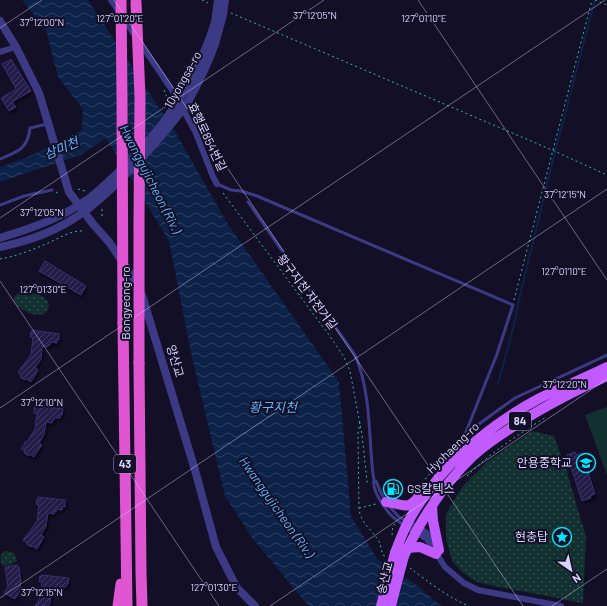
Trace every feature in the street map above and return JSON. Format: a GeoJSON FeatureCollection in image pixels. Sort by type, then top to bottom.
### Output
{"type":"FeatureCollection","features":[{"type":"Feature","properties":{"kind":"highway","name":"Bongyeong-ro"},"geometry":{"type":"LineString","coordinates":[[121,0],[127,606]]}},
{"type":"Feature","properties":{"kind":"highway","name":"Bongyeong-ro"},"geometry":{"type":"LineString","coordinates":[[136,1],[140,97],[139,363],[140,572],[142,606]]}},
{"type":"Feature","properties":{"kind":"highway"},"geometry":{"type":"LineString","coordinates":[[118,606],[126,547]]}},
{"type":"Feature","properties":{"kind":"main road","name":"Hyohaeng-ro"},"geometry":{"type":"LineString","coordinates":[[399,554],[417,530],[443,490],[474,455],[520,422],[607,367]]}},
{"type":"Feature","properties":{"kind":"main road","name":"Hyohaeng-ro"},"geometry":{"type":"LineString","coordinates":[[381,606],[399,554],[407,524],[430,489],[450,465],[480,437],[540,398],[569,390],[607,376]]}},
{"type":"Feature","properties":{"kind":"main road"},"geometry":{"type":"LineString","coordinates":[[439,555],[433,520],[434,503],[430,498],[442,481],[443,473]]}},
{"type":"Feature","properties":{"kind":"main road"},"geometry":{"type":"LineString","coordinates":[[386,502],[408,506],[425,490],[430,489]]}},
{"type":"Feature","properties":{"kind":"main road"},"geometry":{"type":"LineString","coordinates":[[399,554],[420,546],[439,555]]}},
{"type":"Feature","properties":{"kind":"main road","name":"송산교"},"geometry":{"type":"LineString","coordinates":[[391,606],[399,554]]}},
{"type":"Feature","properties":{"kind":"street","name":"효행로854번길"},"geometry":{"type":"LineString","coordinates":[[111,0],[172,90],[195,131],[217,184]]}},
{"type":"Feature","properties":{"kind":"street","name":"10yongsa-ro"},"geometry":{"type":"LineString","coordinates":[[212,42],[218,0]]}},
{"type":"Feature","properties":{"kind":"street","name":"10yongsa-ro"},"geometry":{"type":"LineString","coordinates":[[0,238],[47,221],[113,188],[152,147],[179,115],[203,72],[212,42],[223,16],[225,0]]}},
{"type":"Feature","properties":{"kind":"street","name":"양산교"},"geometry":{"type":"LineString","coordinates":[[0,21],[16,47],[40,93],[69,192],[84,213],[109,242],[132,276],[142,295],[193,463],[216,547],[237,588],[255,606]]}},
{"type":"Feature","properties":{"kind":"street"},"geometry":{"type":"LineString","coordinates":[[0,52],[16,47]]}},
{"type":"Feature","properties":{"kind":"street","name":"10yongsa-ro"},"geometry":{"type":"LineString","coordinates":[[0,247],[20,243],[52,231],[84,213],[99,195]]}},
{"type":"Feature","properties":{"kind":"street"},"geometry":{"type":"LineString","coordinates":[[47,221],[53,225],[52,231]]}},
{"type":"Feature","properties":{"kind":"street"},"geometry":{"type":"LineString","coordinates":[[407,524],[426,538],[450,572],[464,583],[478,590],[561,606]]}},
{"type":"Feature","properties":{"kind":"lane"},"geometry":{"type":"LineString","coordinates":[[0,159],[16,152],[26,144],[30,136],[30,128],[49,124]]}},
{"type":"Feature","properties":{"kind":"lane"},"geometry":{"type":"LineString","coordinates":[[217,184],[231,190],[241,191],[257,196],[513,305],[497,354],[464,437]]}},
{"type":"Feature","properties":{"kind":"lane"},"geometry":{"type":"LineString","coordinates":[[0,205],[24,196],[52,190]]}},
{"type":"Feature","properties":{"kind":"lane"},"geometry":{"type":"LineString","coordinates":[[248,202],[355,355],[363,378],[368,410],[374,480],[372,482],[382,503],[393,517],[407,524]]}},
{"type":"Feature","properties":{"kind":"lane"},"geometry":{"type":"LineString","coordinates":[[464,437],[515,398],[607,355]]}},
{"type":"Feature","properties":{"kind":"lane"},"geometry":{"type":"LineString","coordinates":[[464,437],[471,446]]}},
{"type":"Feature","properties":{"kind":"lane"},"geometry":{"type":"LineString","coordinates":[[374,480],[376,481],[386,502],[407,524]]}},
{"type":"Feature","properties":{"kind":"path"},"geometry":{"type":"LineString","coordinates":[[202,0],[208,3]]}},
{"type":"Feature","properties":{"kind":"path"},"geometry":{"type":"LineString","coordinates":[[513,305],[592,0]]}},
{"type":"Feature","properties":{"kind":"path"},"geometry":{"type":"LineString","coordinates":[[595,0],[607,5]]}},
{"type":"Feature","properties":{"kind":"path"},"geometry":{"type":"LineString","coordinates":[[230,12],[607,175]]}},
{"type":"Feature","properties":{"kind":"path","name":"황구지천 자전거길"},"geometry":{"type":"LineString","coordinates":[[217,184],[344,357],[350,371],[360,421],[369,488]]}},
{"type":"Feature","properties":{"kind":"path"},"geometry":{"type":"LineString","coordinates":[[102,209],[102,217]]}},
{"type":"Feature","properties":{"kind":"path"},"geometry":{"type":"LineString","coordinates":[[0,259],[13,257],[74,232],[84,231]]}},
{"type":"Feature","properties":{"kind":"path"},"geometry":{"type":"LineString","coordinates":[[463,480],[482,461],[512,439],[551,414]]}},
{"type":"Feature","properties":{"kind":"path","name":"황구지천 자전거길"},"geometry":{"type":"LineString","coordinates":[[360,421],[358,433],[360,515],[364,523],[377,538],[383,555],[399,554]]}},
{"type":"Feature","properties":{"kind":"path"},"geometry":{"type":"LineString","coordinates":[[359,508],[376,504],[374,500]]}},
{"type":"Feature","properties":{"kind":"path"},"geometry":{"type":"LineString","coordinates":[[408,567],[446,594],[469,606]]}},
{"type":"Feature","properties":{"kind":"green space"},"geometry":{"type":"Polygon","coordinates":[[[25,292],[39,295],[46,299],[49,305],[45,313],[41,315],[33,314],[16,305],[14,302],[14,297],[19,293],[25,292]]]}},
{"type":"Feature","properties":{"kind":"green space"},"geometry":{"type":"Polygon","coordinates":[[[607,407],[607,475],[585,415],[607,407]]]}},
{"type":"Feature","properties":{"kind":"green space"},"geometry":{"type":"Polygon","coordinates":[[[532,431],[554,436],[567,472],[586,537],[583,603],[484,584],[475,581],[462,572],[452,561],[446,539],[446,514],[462,487],[488,461],[532,431]]]}},
{"type":"Feature","properties":{"kind":"green space"},"geometry":{"type":"Polygon","coordinates":[[[4,551],[14,553],[17,560],[16,562],[2,566],[0,557],[4,551]]]}},
{"type":"Feature","properties":{"kind":"water","name":"황구지천"},"geometry":{"type":"Polygon","coordinates":[[[22,0],[88,0],[177,135],[227,223],[339,382],[351,516],[377,559],[418,586],[441,606],[311,606],[306,603],[253,539],[225,496],[192,357],[169,241],[106,138],[80,155],[0,182],[0,167],[28,157],[82,130],[83,109],[58,77],[46,30],[22,0]]]}},
{"type":"Feature","properties":{"kind":"building"},"geometry":{"type":"Polygon","coordinates":[[[11,59],[31,91],[12,102],[16,107],[9,111],[1,98],[16,89],[2,64],[11,59]]]}},
{"type":"Feature","properties":{"kind":"building"},"geometry":{"type":"Polygon","coordinates":[[[45,261],[86,286],[81,295],[39,271],[45,261]]]}},
{"type":"Feature","properties":{"kind":"building"},"geometry":{"type":"Polygon","coordinates":[[[32,330],[59,334],[59,340],[57,339],[57,343],[51,342],[50,345],[48,344],[48,347],[42,346],[41,359],[35,368],[38,370],[31,382],[20,377],[21,376],[18,373],[31,354],[33,338],[30,337],[32,330]]]}},
{"type":"Feature","properties":{"kind":"building"},"geometry":{"type":"Polygon","coordinates":[[[36,406],[63,409],[60,418],[54,418],[52,423],[46,422],[44,435],[39,443],[42,445],[34,457],[30,454],[29,456],[24,453],[25,451],[21,449],[35,429],[37,413],[34,413],[34,407],[36,408],[36,406]]]}},
{"type":"Feature","properties":{"kind":"building"},"geometry":{"type":"Polygon","coordinates":[[[575,452],[576,455],[582,453],[595,494],[590,496],[591,498],[582,501],[567,455],[575,452]]]}},
{"type":"Feature","properties":{"kind":"building"},"geometry":{"type":"Polygon","coordinates":[[[38,497],[65,500],[65,507],[63,506],[62,510],[56,509],[54,514],[48,513],[46,526],[41,535],[44,537],[37,549],[26,544],[27,543],[23,540],[37,521],[39,505],[36,504],[38,497]]]}},
{"type":"Feature","properties":{"kind":"building"},"geometry":{"type":"Polygon","coordinates":[[[17,565],[19,567],[21,589],[15,599],[4,593],[8,587],[5,567],[17,565]]]}},
{"type":"Feature","properties":{"kind":"building"},"geometry":{"type":"Polygon","coordinates":[[[40,576],[69,578],[68,584],[66,584],[66,587],[60,586],[57,591],[51,591],[50,604],[48,606],[35,606],[40,598],[42,582],[39,582],[40,576]]]}},
{"type":"Feature","properties":{"kind":"waterway"},"geometry":{"type":"LineString","coordinates":[[498,384],[514,325],[553,160],[595,0]]}},
{"type":"Feature","properties":{"kind":"place","name":"안용중학교"},"geometry":{"type":"Point","coordinates":[586,463]}},
{"type":"Feature","properties":{"kind":"place","name":"GS칼텍스"},"geometry":{"type":"Point","coordinates":[393,489]}},
{"type":"Feature","properties":{"kind":"place","name":"현충탑"},"geometry":{"type":"Point","coordinates":[562,537]}},
{"type":"Feature","properties":{"kind":"water label","name":"삼미천"},"geometry":{"type":"Point","coordinates":[61,148]}},
{"type":"Feature","properties":{"kind":"water label","name":"Hwanggujicheon (Riv.)"},"geometry":{"type":"Point","coordinates":[151,179]}},
{"type":"Feature","properties":{"kind":"water label","name":"Hwanggujicheon (Riv.)"},"geometry":{"type":"Point","coordinates":[277,507]}}]}
